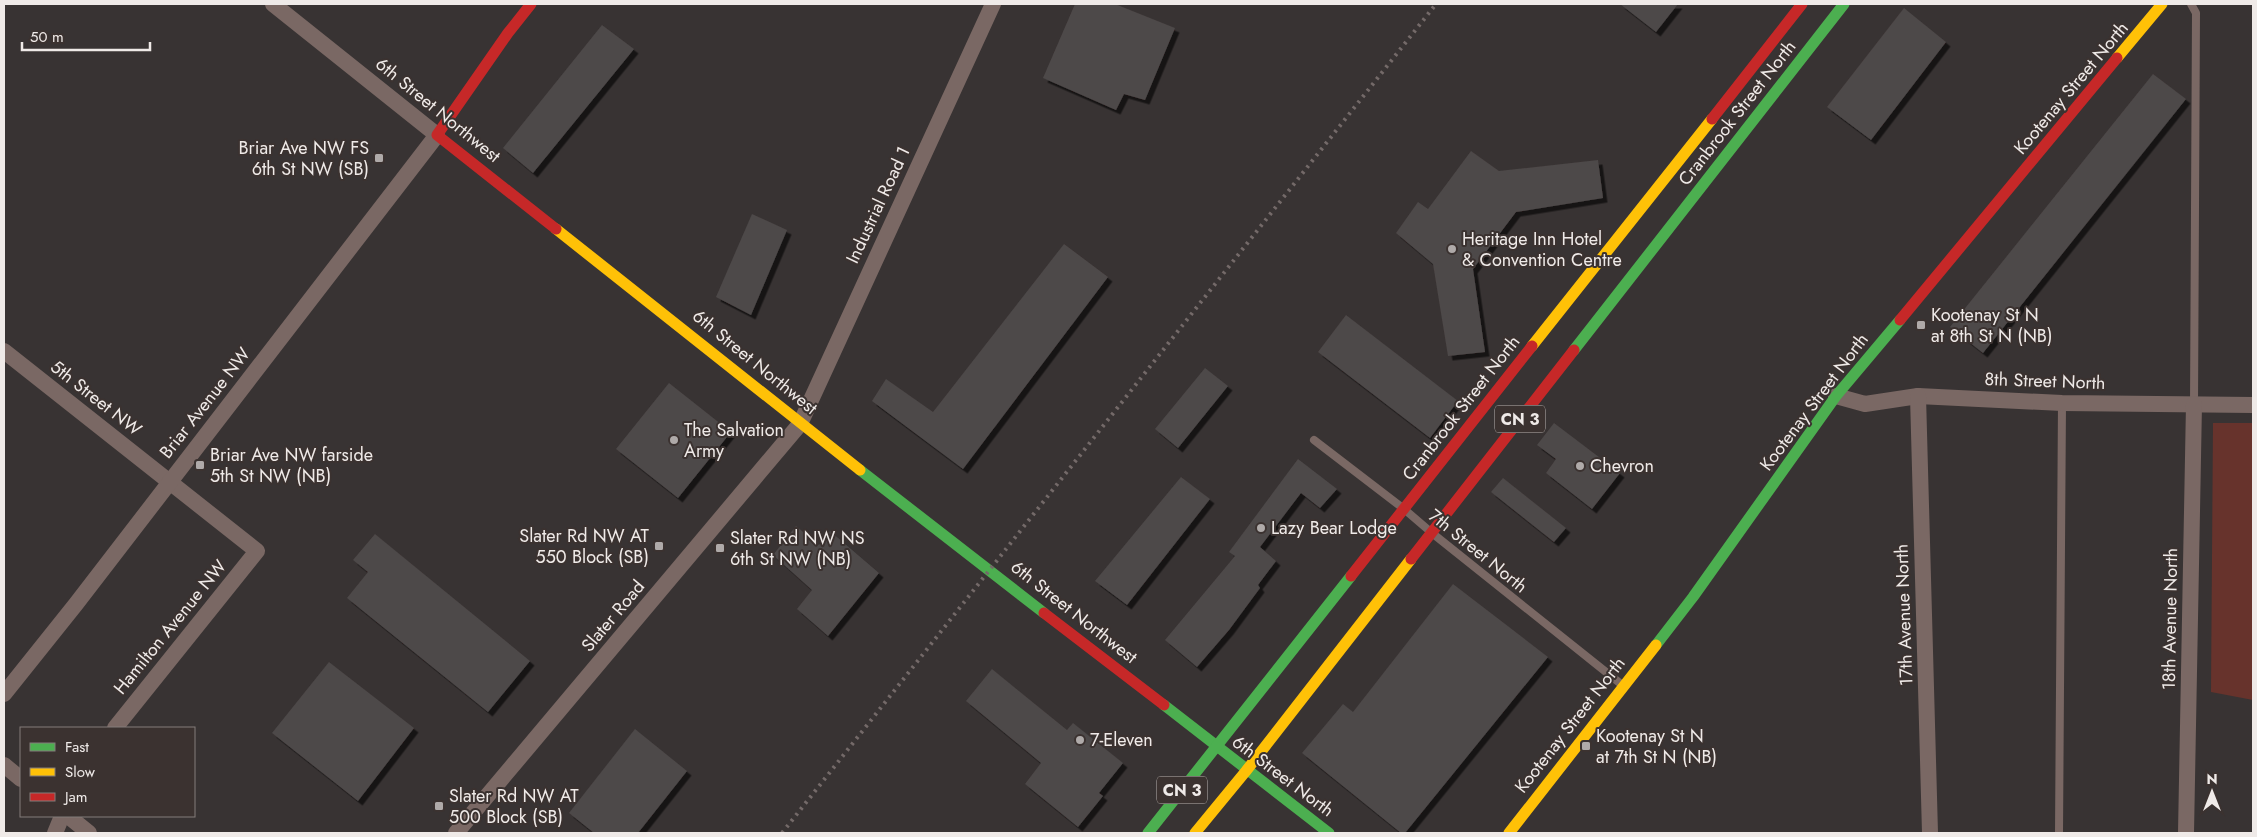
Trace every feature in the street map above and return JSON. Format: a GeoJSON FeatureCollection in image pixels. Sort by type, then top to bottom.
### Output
{"type":"FeatureCollection","features":[{"type":"Feature","properties":{"kind":"main road"},"geometry":{"type":"LineString","coordinates":[[437,135],[508,33],[531,4]]}},
{"type":"Feature","properties":{"kind":"main road","name":"Cranbrook Street North"},"geometry":{"type":"LineString","coordinates":[[1148,833],[1802,4]]}},
{"type":"Feature","properties":{"kind":"main road","name":"Cranbrook Street North"},"geometry":{"type":"LineString","coordinates":[[1195,833],[1246,771],[1844,4]]}},
{"type":"Feature","properties":{"kind":"main road","name":"Kootenay Street North"},"geometry":{"type":"LineString","coordinates":[[1508,833],[1693,597],[1836,396],[2162,4]]}},
{"type":"Feature","properties":{"kind":"main road","name":"6th Street Northwest"},"geometry":{"type":"LineString","coordinates":[[437,135],[800,424],[1216,747]]}},
{"type":"Feature","properties":{"kind":"main road","name":"6th Street North"},"geometry":{"type":"LineString","coordinates":[[1216,747],[1329,833]]}},
{"type":"Feature","properties":{"kind":"street","name":"6th Street Northwest"},"geometry":{"type":"LineString","coordinates":[[273,4],[437,135]]}},
{"type":"Feature","properties":{"kind":"street","name":"Industrial Road 1"},"geometry":{"type":"LineString","coordinates":[[800,424],[993,4]]}},
{"type":"Feature","properties":{"kind":"street","name":"Briar Avenue NW"},"geometry":{"type":"LineString","coordinates":[[4,694],[437,135]]}},
{"type":"Feature","properties":{"kind":"street","name":"5th Street NW"},"geometry":{"type":"LineString","coordinates":[[4,351],[257,551]]}},
{"type":"Feature","properties":{"kind":"street","name":"8th Street North"},"geometry":{"type":"LineString","coordinates":[[1836,396],[1864,404],[1918,396],[2062,403],[2253,405]]}},
{"type":"Feature","properties":{"kind":"street","name":"17th Avenue North"},"geometry":{"type":"LineString","coordinates":[[1918,396],[1930,833]]}},
{"type":"Feature","properties":{"kind":"street","name":"18th Avenue North"},"geometry":{"type":"LineString","coordinates":[[2186,833],[2194,404]]}},
{"type":"Feature","properties":{"kind":"street","name":"Slater Road"},"geometry":{"type":"LineString","coordinates":[[456,833],[800,424]]}},
{"type":"Feature","properties":{"kind":"street","name":"Hamilton Avenue NW"},"geometry":{"type":"LineString","coordinates":[[116,727],[257,551]]}},
{"type":"Feature","properties":{"kind":"street"},"geometry":{"type":"LineString","coordinates":[[4,765],[20,777]]}},
{"type":"Feature","properties":{"kind":"street"},"geometry":{"type":"LineString","coordinates":[[55,833],[62,817]]}},
{"type":"Feature","properties":{"kind":"street"},"geometry":{"type":"LineString","coordinates":[[69,817],[89,833]]}},
{"type":"Feature","properties":{"kind":"lane"},"geometry":{"type":"LineString","coordinates":[[2191,4],[2196,13],[2194,404]]}},
{"type":"Feature","properties":{"kind":"lane"},"geometry":{"type":"LineString","coordinates":[[2059,833],[2062,403]]}},
{"type":"Feature","properties":{"kind":"lane","name":"7th Street North"},"geometry":{"type":"LineString","coordinates":[[1314,440],[1404,508],[1432,533],[1623,686]]}},
{"type":"Feature","properties":{"kind":"shaded area"},"geometry":{"type":"Polygon","coordinates":[[[2213,423],[2253,423],[2253,700],[2211,692],[2213,423]]]}},
{"type":"Feature","properties":{"kind":"building"},"geometry":{"type":"Polygon","coordinates":[[[1075,4],[1115,4],[1175,28],[1145,100],[1124,94],[1116,110],[1043,78],[1075,4]]]}},
{"type":"Feature","properties":{"kind":"building"},"geometry":{"type":"Polygon","coordinates":[[[1620,4],[1678,4],[1656,32],[1620,4]]]}},
{"type":"Feature","properties":{"kind":"building"},"geometry":{"type":"Polygon","coordinates":[[[1904,8],[1946,42],[1871,140],[1827,107],[1904,8]]]}},
{"type":"Feature","properties":{"kind":"building"},"geometry":{"type":"Polygon","coordinates":[[[602,25],[634,49],[533,173],[503,148],[602,25]]]}},
{"type":"Feature","properties":{"kind":"building"},"geometry":{"type":"Polygon","coordinates":[[[2153,74],[2186,99],[1983,353],[1950,327],[2153,74]]]}},
{"type":"Feature","properties":{"kind":"building","name":"Heritage Inn Hotel & Convention Centre"},"geometry":{"type":"Polygon","coordinates":[[[1471,151],[1499,171],[1598,160],[1603,198],[1516,212],[1473,269],[1485,352],[1448,356],[1433,264],[1396,233],[1418,202],[1428,209],[1471,151]]]}},
{"type":"Feature","properties":{"kind":"building"},"geometry":{"type":"Polygon","coordinates":[[[752,214],[787,230],[751,315],[716,297],[752,214]]]}},
{"type":"Feature","properties":{"kind":"building"},"geometry":{"type":"Polygon","coordinates":[[[1064,244],[1108,277],[963,469],[872,401],[886,379],[933,412],[1064,244]]]}},
{"type":"Feature","properties":{"kind":"building"},"geometry":{"type":"Polygon","coordinates":[[[1346,315],[1458,401],[1430,438],[1318,352],[1346,315]]]}},
{"type":"Feature","properties":{"kind":"building"},"geometry":{"type":"Polygon","coordinates":[[[1205,368],[1228,386],[1178,448],[1155,429],[1205,368]]]}},
{"type":"Feature","properties":{"kind":"building","name":"The Salvation Army"},"geometry":{"type":"Polygon","coordinates":[[[669,383],[731,432],[678,498],[616,449],[669,383]]]}},
{"type":"Feature","properties":{"kind":"building","name":"Chevron"},"geometry":{"type":"Polygon","coordinates":[[[1554,423],[1620,473],[1592,509],[1546,473],[1556,459],[1537,445],[1554,423]]]}},
{"type":"Feature","properties":{"kind":"building"},"geometry":{"type":"Polygon","coordinates":[[[1298,459],[1337,489],[1320,508],[1301,493],[1260,547],[1276,561],[1258,585],[1260,588],[1229,630],[1197,667],[1165,640],[1235,556],[1229,552],[1298,459]]]}},
{"type":"Feature","properties":{"kind":"building"},"geometry":{"type":"Polygon","coordinates":[[[1181,477],[1210,499],[1127,605],[1095,581],[1181,477]]]}},
{"type":"Feature","properties":{"kind":"building"},"geometry":{"type":"Polygon","coordinates":[[[1503,478],[1566,528],[1554,542],[1491,492],[1503,478]]]}},
{"type":"Feature","properties":{"kind":"building"},"geometry":{"type":"Polygon","coordinates":[[[796,526],[819,545],[830,531],[879,573],[828,636],[797,609],[812,590],[773,555],[796,526]]]}},
{"type":"Feature","properties":{"kind":"building"},"geometry":{"type":"Polygon","coordinates":[[[375,534],[530,661],[488,712],[347,598],[368,572],[353,560],[375,534]]]}},
{"type":"Feature","properties":{"kind":"building"},"geometry":{"type":"Polygon","coordinates":[[[1453,584],[1548,657],[1405,833],[1401,833],[1302,753],[1343,704],[1353,712],[1453,584]]]}},
{"type":"Feature","properties":{"kind":"building"},"geometry":{"type":"Polygon","coordinates":[[[329,662],[414,728],[358,801],[272,733],[329,662]]]}},
{"type":"Feature","properties":{"kind":"building"},"geometry":{"type":"Polygon","coordinates":[[[992,669],[1067,730],[1073,723],[1123,763],[1099,793],[1103,796],[1078,827],[1025,784],[1041,763],[966,701],[992,669]]]}},
{"type":"Feature","properties":{"kind":"building"},"geometry":{"type":"Polygon","coordinates":[[[635,729],[687,771],[638,833],[594,833],[569,813],[635,729]]]}},
{"type":"Feature","properties":{"kind":"railway"},"geometry":{"type":"LineString","coordinates":[[782,833],[1436,4]]}},
{"type":"Feature","properties":{"kind":"traffic: fast"},"geometry":{"type":"LineString","coordinates":[[1574,350],[1844,4]]}},
{"type":"Feature","properties":{"kind":"traffic: fast"},"geometry":{"type":"LineString","coordinates":[[1656,645],[1693,597],[1836,396],[1900,320]]}},
{"type":"Feature","properties":{"kind":"traffic: fast"},"geometry":{"type":"LineString","coordinates":[[860,470],[1044,613]]}},
{"type":"Feature","properties":{"kind":"traffic: fast"},"geometry":{"type":"LineString","coordinates":[[1148,833],[1351,576]]}},
{"type":"Feature","properties":{"kind":"traffic: fast"},"geometry":{"type":"LineString","coordinates":[[1164,705],[1329,833]]}},
{"type":"Feature","properties":{"kind":"traffic: slow"},"geometry":{"type":"LineString","coordinates":[[2117,58],[2162,4]]}},
{"type":"Feature","properties":{"kind":"traffic: slow"},"geometry":{"type":"LineString","coordinates":[[1532,346],[1712,119]]}},
{"type":"Feature","properties":{"kind":"traffic: slow"},"geometry":{"type":"LineString","coordinates":[[556,229],[860,470]]}},
{"type":"Feature","properties":{"kind":"traffic: slow"},"geometry":{"type":"LineString","coordinates":[[1195,833],[1246,771],[1411,559]]}},
{"type":"Feature","properties":{"kind":"traffic: slow"},"geometry":{"type":"LineString","coordinates":[[1509,833],[1656,645]]}},
{"type":"Feature","properties":{"kind":"traffic: jam"},"geometry":{"type":"LineString","coordinates":[[531,4],[508,33],[437,135],[556,229]]}},
{"type":"Feature","properties":{"kind":"traffic: jam"},"geometry":{"type":"LineString","coordinates":[[1712,119],[1802,4]]}},
{"type":"Feature","properties":{"kind":"traffic: jam"},"geometry":{"type":"LineString","coordinates":[[1900,320],[2117,58]]}},
{"type":"Feature","properties":{"kind":"traffic: jam"},"geometry":{"type":"LineString","coordinates":[[1351,576],[1532,346]]}},
{"type":"Feature","properties":{"kind":"traffic: jam"},"geometry":{"type":"LineString","coordinates":[[1411,559],[1574,350]]}},
{"type":"Feature","properties":{"kind":"traffic: jam"},"geometry":{"type":"LineString","coordinates":[[1044,613],[1164,705]]}},
{"type":"Feature","properties":{"kind":"place","name":"Briar Ave NW FS 6th St NW (SB)"},"geometry":{"type":"Point","coordinates":[379,158]}},
{"type":"Feature","properties":{"kind":"place","name":"Heritage Inn Hotel & Convention Centre"},"geometry":{"type":"Point","coordinates":[1452,249]}},
{"type":"Feature","properties":{"kind":"place","name":"Kootenay St N at 8th St N (NB)"},"geometry":{"type":"Point","coordinates":[1921,325]}},
{"type":"Feature","properties":{"kind":"place","name":"The Salvation Army"},"geometry":{"type":"Point","coordinates":[674,440]}},
{"type":"Feature","properties":{"kind":"place","name":"Briar Ave NW farside 5th St NW (NB)"},"geometry":{"type":"Point","coordinates":[200,465]}},
{"type":"Feature","properties":{"kind":"place","name":"Chevron"},"geometry":{"type":"Point","coordinates":[1580,466]}},
{"type":"Feature","properties":{"kind":"place","name":"Lazy Bear Lodge"},"geometry":{"type":"Point","coordinates":[1261,528]}},
{"type":"Feature","properties":{"kind":"place","name":"Slater Rd NW AT 550 Block (SB)"},"geometry":{"type":"Point","coordinates":[659,546]}},
{"type":"Feature","properties":{"kind":"place","name":"Slater Rd NW NS 6th St NW (NB)"},"geometry":{"type":"Point","coordinates":[720,548]}},
{"type":"Feature","properties":{"kind":"place","name":"7-Eleven"},"geometry":{"type":"Point","coordinates":[1080,740]}},
{"type":"Feature","properties":{"kind":"place","name":"Kootenay St N at 7th St N (NB)"},"geometry":{"type":"Point","coordinates":[1586,746]}},
{"type":"Feature","properties":{"kind":"place","name":"Slater Rd NW AT 500 Block (SB)"},"geometry":{"type":"Point","coordinates":[439,806]}}]}
